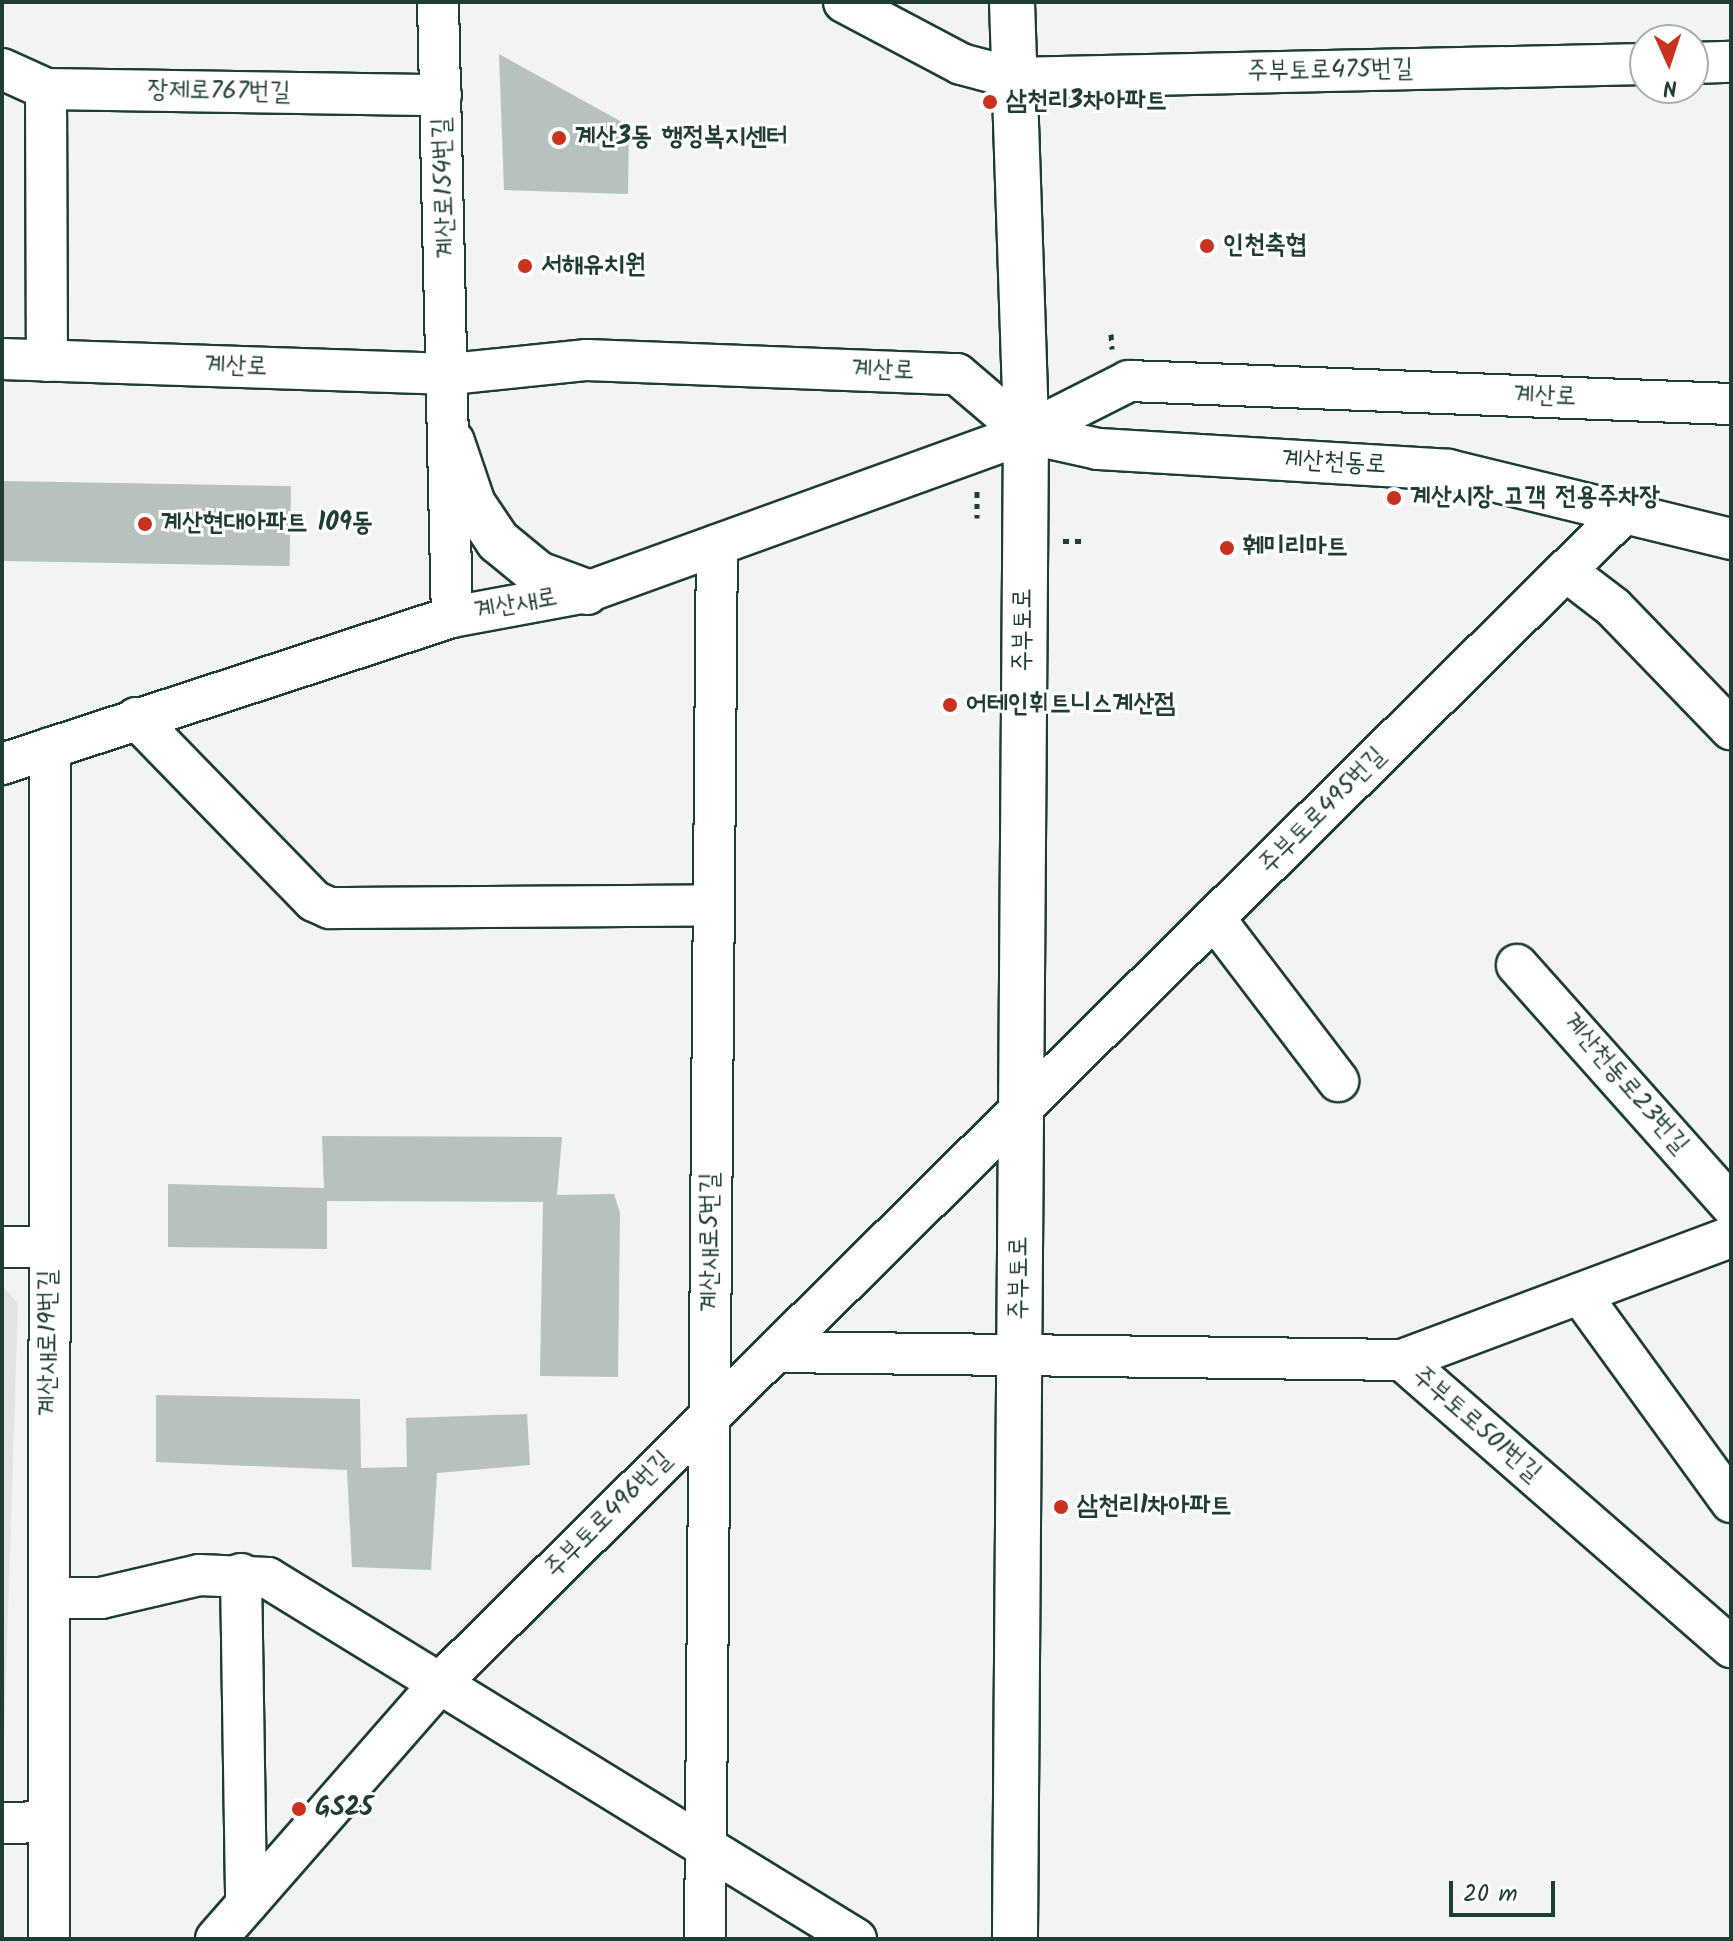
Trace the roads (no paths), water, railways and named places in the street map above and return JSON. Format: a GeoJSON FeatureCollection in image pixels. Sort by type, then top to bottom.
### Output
{"type":"FeatureCollection","features":[{"type":"Feature","properties":{"kind":"main road","name":"주부토로"},"geometry":{"type":"LineString","coordinates":[[1012,2],[1026,433],[1015,1939]]}},
{"type":"Feature","properties":{"kind":"main road"},"geometry":{"type":"LineString","coordinates":[[452,442],[473,504],[498,541],[538,574],[587,592]]}},
{"type":"Feature","properties":{"kind":"street","name":"계산로154번길"},"geometry":{"type":"LineString","coordinates":[[438,2],[451,374],[452,617]]}},
{"type":"Feature","properties":{"kind":"street","name":"주부토로475번길"},"geometry":{"type":"LineString","coordinates":[[844,2],[961,64],[1014,78],[1629,64]]}},
{"type":"Feature","properties":{"kind":"street"},"geometry":{"type":"LineString","coordinates":[[1709,63],[1731,62]]}},
{"type":"Feature","properties":{"kind":"street","name":"장제로767번길"},"geometry":{"type":"LineString","coordinates":[[2,69],[46,89],[441,95]]}},
{"type":"Feature","properties":{"kind":"street"},"geometry":{"type":"LineString","coordinates":[[46,89],[47,361]]}},
{"type":"Feature","properties":{"kind":"street","name":"계산로"},"geometry":{"type":"LineString","coordinates":[[2,359],[451,374],[587,360],[957,374],[1026,433],[1129,381],[1731,404]]}},
{"type":"Feature","properties":{"kind":"street","name":"계산천동로"},"geometry":{"type":"LineString","coordinates":[[1026,433],[1098,449],[1448,470],[1731,539]]}},
{"type":"Feature","properties":{"kind":"street","name":"계산새로"},"geometry":{"type":"LineString","coordinates":[[2,764],[452,617],[587,592],[1026,433]]}},
{"type":"Feature","properties":{"kind":"street","name":"주부토로495번길"},"geometry":{"type":"LineString","coordinates":[[1021,1109],[1625,512]]}},
{"type":"Feature","properties":{"kind":"street","name":"계산새로5번길"},"geometry":{"type":"LineString","coordinates":[[705,1939],[717,545]]}},
{"type":"Feature","properties":{"kind":"street"},"geometry":{"type":"LineString","coordinates":[[1566,571],[1613,607],[1731,729]]}},
{"type":"Feature","properties":{"kind":"street"},"geometry":{"type":"LineString","coordinates":[[136,718],[314,901],[330,908],[714,905]]}},
{"type":"Feature","properties":{"kind":"street","name":"계산새로19번길"},"geometry":{"type":"LineString","coordinates":[[49,1939],[50,748]]}},
{"type":"Feature","properties":{"kind":"street"},"geometry":{"type":"LineString","coordinates":[[1214,918],[1338,1081]]}},
{"type":"Feature","properties":{"kind":"street","name":"계산천동로23번길"},"geometry":{"type":"LineString","coordinates":[[1517,965],[1731,1205]]}},
{"type":"Feature","properties":{"kind":"street","name":"주부토로496번길"},"geometry":{"type":"LineString","coordinates":[[216,1939],[442,1681],[1021,1109]]}},
{"type":"Feature","properties":{"kind":"street"},"geometry":{"type":"LineString","coordinates":[[1402,1360],[1731,1237]]}},
{"type":"Feature","properties":{"kind":"street"},"geometry":{"type":"LineString","coordinates":[[2,1247],[49,1247]]}},
{"type":"Feature","properties":{"kind":"street"},"geometry":{"type":"LineString","coordinates":[[1580,1294],[1731,1502]]}},
{"type":"Feature","properties":{"kind":"street","name":"주부토로"},"geometry":{"type":"LineString","coordinates":[[776,1352],[1019,1354]]}},
{"type":"Feature","properties":{"kind":"street","name":"주부토로501번길"},"geometry":{"type":"LineString","coordinates":[[1019,1354],[1402,1360],[1731,1647]]}},
{"type":"Feature","properties":{"kind":"street"},"geometry":{"type":"LineString","coordinates":[[241,1574],[246,1904]]}},
{"type":"Feature","properties":{"kind":"street"},"geometry":{"type":"LineString","coordinates":[[49,1598],[101,1598],[199,1575],[241,1574],[294,1589],[856,1939]]}},
{"type":"Feature","properties":{"kind":"street"},"geometry":{"type":"LineString","coordinates":[[2,1823],[49,1822]]}},
{"type":"Feature","properties":{"kind":"place","name":"삼천리3차아파트"},"geometry":{"type":"Point","coordinates":[990,102]}},
{"type":"Feature","properties":{"kind":"place","name":"계산3동 행정복지센터"},"geometry":{"type":"Point","coordinates":[559,138]}},
{"type":"Feature","properties":{"kind":"place","name":"인천축협"},"geometry":{"type":"Point","coordinates":[1207,246]}},
{"type":"Feature","properties":{"kind":"place","name":"서해유치원"},"geometry":{"type":"Point","coordinates":[525,266]}},
{"type":"Feature","properties":{"kind":"place","name":"계산시장 고객 전용주차장"},"geometry":{"type":"Point","coordinates":[1394,498]}},
{"type":"Feature","properties":{"kind":"place","name":"계산현대아파트 109동"},"geometry":{"type":"Point","coordinates":[145,524]}},
{"type":"Feature","properties":{"kind":"place","name":"훼미리마트"},"geometry":{"type":"Point","coordinates":[1227,548]}},
{"type":"Feature","properties":{"kind":"place","name":"어테인휘트니스계산점"},"geometry":{"type":"Point","coordinates":[950,705]}},
{"type":"Feature","properties":{"kind":"place","name":"삼천리1차아파트"},"geometry":{"type":"Point","coordinates":[1061,1507]}},
{"type":"Feature","properties":{"kind":"place","name":"GS25"},"geometry":{"type":"Point","coordinates":[299,1809]}}]}
